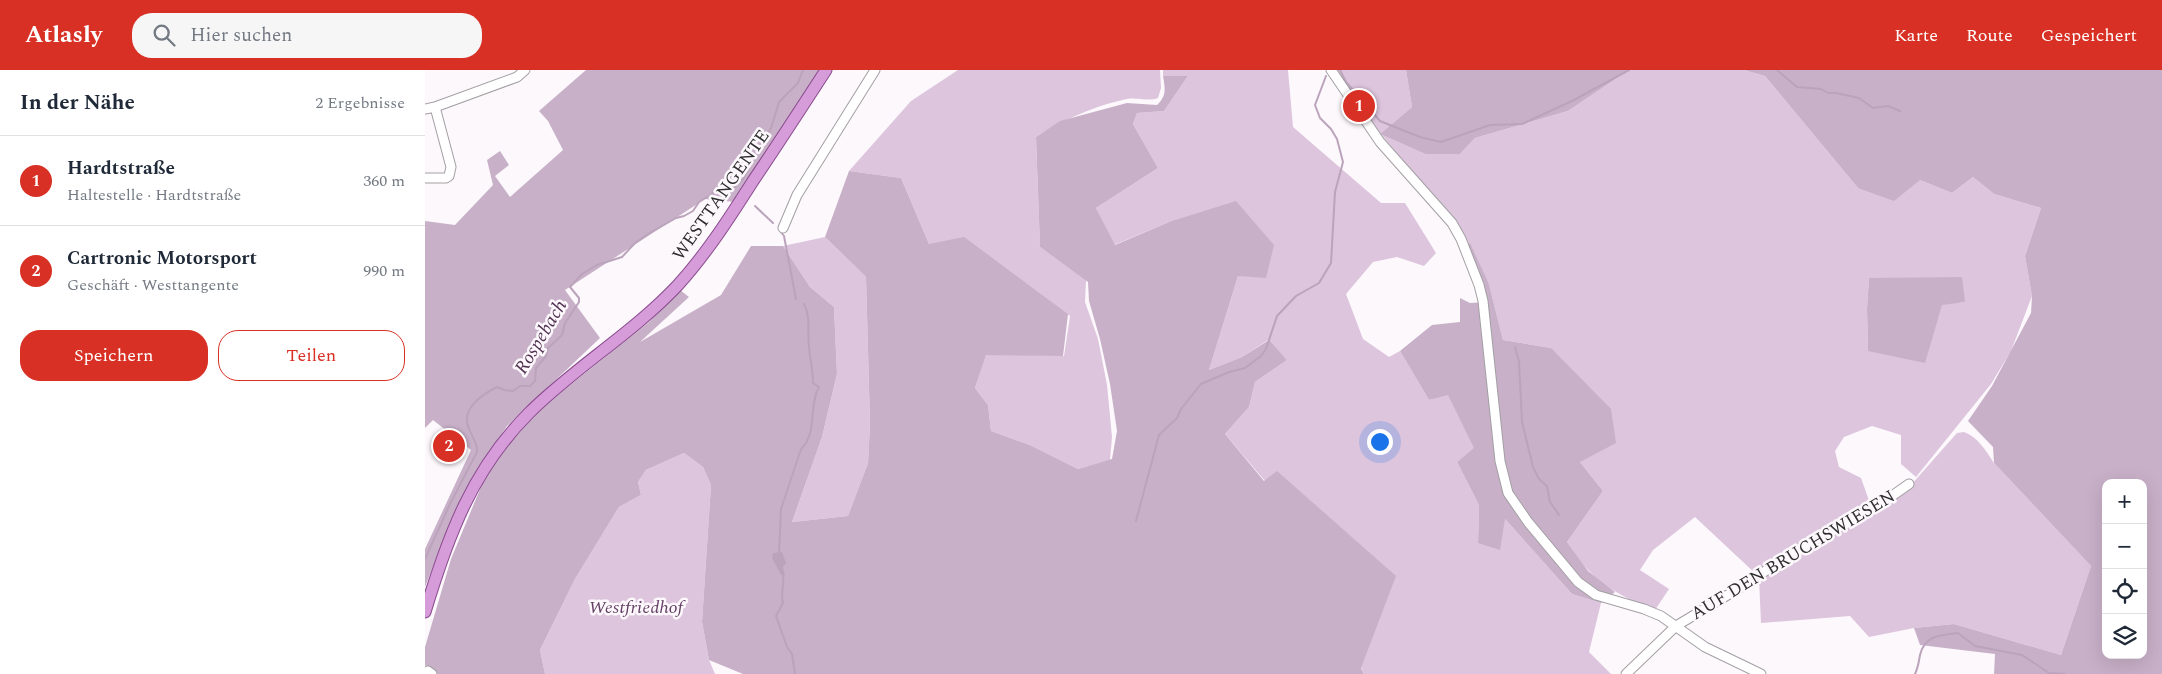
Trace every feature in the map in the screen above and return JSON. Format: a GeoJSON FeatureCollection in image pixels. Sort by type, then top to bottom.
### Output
{"type":"FeatureCollection","features":[{"type":"Feature","properties":{"kind":"main road","name":"WESTTANGENTE"},"geometry":{"type":"LineString","coordinates":[[425,612],[452,530],[467,497],[488,462],[529,412],[650,312],[704,254],[826,70]]}},
{"type":"Feature","properties":{"kind":"street"},"geometry":{"type":"LineString","coordinates":[[425,109],[517,77],[525,70]]}},
{"type":"Feature","properties":{"kind":"street"},"geometry":{"type":"LineString","coordinates":[[783,228],[797,195],[875,70]]}},
{"type":"Feature","properties":{"kind":"street","name":"AUF DEN BRUCHSWIESEN"},"geometry":{"type":"LineString","coordinates":[[1331,70],[1380,142],[1452,223],[1465,248],[1483,301],[1499,461],[1509,493],[1527,522],[1578,582],[1596,595],[1644,609],[1676,626],[1705,647],[1761,674]]}},
{"type":"Feature","properties":{"kind":"street"},"geometry":{"type":"LineString","coordinates":[[425,178],[443,179],[449,176],[450,158],[435,106]]}},
{"type":"Feature","properties":{"kind":"street","name":"AUF DEN BRUCHSWIESEN"},"geometry":{"type":"LineString","coordinates":[[1626,674],[1676,626],[1741,587],[1805,545],[1872,510],[1909,484]]}},
{"type":"Feature","properties":{"kind":"green space"},"geometry":{"type":"Polygon","coordinates":[[[958,70],[1160,70],[1161,88],[1158,98],[1150,100],[1127,99],[1104,105],[1068,119],[1036,137],[1040,247],[1086,280],[1085,302],[1098,339],[1107,385],[1112,437],[1110,460],[1078,469],[1030,445],[991,431],[988,405],[975,388],[986,354],[1064,356],[1070,316],[1026,283],[929,244],[901,178],[849,171],[911,101],[958,70]]]}},
{"type":"Feature","properties":{"kind":"green space"},"geometry":{"type":"Polygon","coordinates":[[[1163,70],[1288,70],[1293,127],[1381,203],[1405,203],[1436,253],[1424,266],[1397,257],[1373,262],[1346,294],[1363,339],[1389,357],[1400,351],[1429,400],[1448,394],[1475,448],[1457,462],[1479,505],[1478,543],[1504,518],[1572,594],[1601,603],[1589,652],[1611,674],[1364,674],[1277,472],[1265,481],[1225,434],[1249,407],[1255,382],[1287,360],[1268,340],[1242,357],[1209,370],[1238,276],[1169,222],[1114,245],[1096,208],[1158,168],[1133,124],[1137,113],[1164,111],[1188,76],[1163,76],[1163,70]]]}},
{"type":"Feature","properties":{"kind":"green space"},"geometry":{"type":"Polygon","coordinates":[[[1337,70],[1406,70],[1412,107],[1380,134],[1343,83],[1337,70]]]}},
{"type":"Feature","properties":{"kind":"green space"},"geometry":{"type":"Polygon","coordinates":[[[1629,70],[1744,70],[1765,76],[1858,188],[1920,180],[1952,193],[1973,177],[1994,194],[2041,208],[2025,256],[2032,296],[2011,351],[1991,384],[1916,477],[1901,464],[1901,435],[1872,426],[1844,437],[1835,451],[1839,467],[1861,478],[1872,509],[1757,575],[1695,517],[1653,550],[1640,570],[1669,589],[1655,610],[1611,589],[1595,577],[1585,567],[1567,542],[1603,491],[1580,462],[1551,348],[1503,340],[1489,284],[1457,225],[1381,135],[1425,154],[1460,154],[1475,138],[1568,111],[1629,70]],[[1869,278],[1867,309],[1868,351],[1942,304],[1965,302],[1869,278]]]}},
{"type":"Feature","properties":{"kind":"green space"},"geometry":{"type":"Polygon","coordinates":[[[825,237],[866,277],[870,424],[868,463],[848,516],[792,522],[822,437],[837,374],[834,307],[810,287],[783,246],[825,237]]]}},
{"type":"Feature","properties":{"kind":"green space"},"geometry":{"type":"Polygon","coordinates":[[[1964,432],[1978,441],[1994,463],[2091,566],[2061,655],[1954,624],[1914,628],[1869,637],[1850,616],[1761,623],[1759,578],[1911,485],[1957,433],[1964,432]]]}},
{"type":"Feature","properties":{"kind":"green space","name":"Westfriedhof"},"geometry":{"type":"Polygon","coordinates":[[[684,453],[703,467],[711,485],[702,622],[709,660],[715,674],[545,674],[540,650],[575,579],[619,507],[641,495],[638,482],[646,470],[684,453]]]}},
{"type":"Feature","properties":{"kind":"shaded area"},"geometry":{"type":"Polygon","coordinates":[[[586,70],[823,70],[735,202],[705,199],[565,290],[600,338],[507,426],[457,506],[425,587],[425,549],[471,450],[433,420],[425,428],[425,221],[455,225],[493,185],[487,160],[500,151],[509,165],[495,176],[510,197],[563,150],[548,121],[539,111],[586,70]]]}},
{"type":"Feature","properties":{"kind":"shaded area"},"geometry":{"type":"Polygon","coordinates":[[[1406,70],[1629,70],[1568,111],[1475,138],[1460,154],[1425,154],[1380,134],[1412,107],[1406,70]]]}},
{"type":"Feature","properties":{"kind":"shaded area"},"geometry":{"type":"Polygon","coordinates":[[[1744,70],[2162,70],[2162,674],[1994,674],[1995,654],[1920,645],[1914,628],[1954,624],[2061,655],[2091,566],[1994,463],[1993,447],[1968,421],[1992,386],[2031,313],[2032,296],[2025,256],[2041,208],[1994,194],[1973,177],[1952,193],[1920,180],[1894,201],[1858,188],[1765,76],[1744,70]]]}},
{"type":"Feature","properties":{"kind":"shaded area"},"geometry":{"type":"Polygon","coordinates":[[[1163,76],[1188,76],[1164,111],[1137,113],[1133,124],[1158,168],[1096,208],[1115,245],[1169,222],[1236,201],[1274,245],[1266,278],[1238,276],[1209,370],[1242,357],[1269,340],[1287,360],[1255,382],[1249,407],[1225,434],[1264,481],[1277,471],[1396,576],[1361,668],[1364,674],[743,674],[709,660],[702,622],[711,485],[703,467],[684,453],[646,470],[638,482],[641,495],[619,507],[575,579],[540,650],[545,674],[436,674],[425,665],[425,647],[451,559],[488,470],[536,412],[648,323],[680,290],[689,297],[640,342],[721,295],[751,246],[783,246],[810,287],[834,307],[837,374],[822,437],[792,522],[848,516],[868,463],[870,424],[866,277],[825,237],[849,171],[901,178],[929,244],[964,237],[1068,314],[1063,356],[986,355],[975,388],[988,405],[991,431],[1030,445],[1078,469],[1112,459],[1117,431],[1110,384],[1089,301],[1088,282],[1040,247],[1036,137],[1060,121],[1127,103],[1157,105],[1164,95],[1163,76]]]}},
{"type":"Feature","properties":{"kind":"shaded area"},"geometry":{"type":"Polygon","coordinates":[[[1470,243],[1489,284],[1503,340],[1551,348],[1611,409],[1616,443],[1580,462],[1603,491],[1567,542],[1588,571],[1615,592],[1601,603],[1572,594],[1505,519],[1500,550],[1478,543],[1479,505],[1457,462],[1474,448],[1448,395],[1429,400],[1400,351],[1432,325],[1460,322],[1460,298],[1470,303],[1487,302],[1467,246],[1470,243]]]}},
{"type":"Feature","properties":{"kind":"shaded area"},"geometry":{"type":"Polygon","coordinates":[[[1962,277],[1965,302],[1942,305],[1925,363],[1868,351],[1867,309],[1869,278],[1962,277]]]}},
{"type":"Feature","properties":{"kind":"shaded area"},"geometry":{"type":"Polygon","coordinates":[[[782,552],[786,563],[783,567],[785,576],[781,575],[772,558],[773,553],[782,552]]]}},
{"type":"Feature","properties":{"kind":"waterway","name":"Rospebach"},"geometry":{"type":"LineString","coordinates":[[425,559],[450,504],[477,452],[476,443],[467,422],[470,409],[485,394],[497,387],[513,391],[520,386],[530,386],[535,381],[536,368],[546,356],[548,348],[562,335],[565,323],[579,302],[579,298],[570,287],[582,274],[597,265],[622,257],[635,243],[648,234],[676,218],[693,211],[699,202],[712,194],[715,188],[719,187],[724,190],[735,187],[743,179],[771,128],[779,102],[798,83],[803,70]]}},
{"type":"Feature","properties":{"kind":"waterway"},"geometry":{"type":"LineString","coordinates":[[1340,70],[1346,82],[1380,121],[1420,137],[1441,142],[1490,125],[1522,124],[1572,101],[1629,70]]}},
{"type":"Feature","properties":{"kind":"waterway"},"geometry":{"type":"LineString","coordinates":[[1777,70],[1797,87],[1821,89],[1828,93],[1859,98],[1873,108],[1888,106],[1900,111]]}},
{"type":"Feature","properties":{"kind":"waterway"},"geometry":{"type":"LineString","coordinates":[[1136,521],[1159,435],[1177,418],[1181,409],[1201,384],[1229,372],[1245,368],[1261,356],[1266,349],[1277,316],[1296,296],[1319,283],[1331,263],[1335,192],[1343,162],[1337,139],[1331,129],[1320,118],[1315,105],[1326,76]]}},
{"type":"Feature","properties":{"kind":"waterway"},"geometry":{"type":"LineString","coordinates":[[755,206],[773,223]]}},
{"type":"Feature","properties":{"kind":"waterway"},"geometry":{"type":"LineString","coordinates":[[781,232],[784,236],[796,299]]}},
{"type":"Feature","properties":{"kind":"waterway"},"geometry":{"type":"LineString","coordinates":[[779,554],[781,509],[801,449],[809,435],[814,402],[819,387],[813,383],[808,341],[808,319],[804,304]]}},
{"type":"Feature","properties":{"kind":"waterway"},"geometry":{"type":"LineString","coordinates":[[1515,347],[1519,362],[1522,422],[1533,467],[1539,479],[1547,486],[1550,502],[1559,515]]}},
{"type":"Feature","properties":{"kind":"waterway"},"geometry":{"type":"LineString","coordinates":[[783,574],[783,603],[776,616],[787,647],[792,654],[795,674]]}},
{"type":"Feature","properties":{"kind":"waterway"},"geometry":{"type":"LineString","coordinates":[[1915,674],[1922,648],[1929,640],[1945,634],[1958,633],[1975,646],[2022,655],[2049,673],[2065,674]]}},
{"type":"Feature","properties":{"kind":"place","name":"Hardtstraße"},"geometry":{"type":"Point","coordinates":[1359,106]}},
{"type":"Feature","properties":{"kind":"place","name":"Cartronic Motorsport"},"geometry":{"type":"Point","coordinates":[449,446]}}]}
